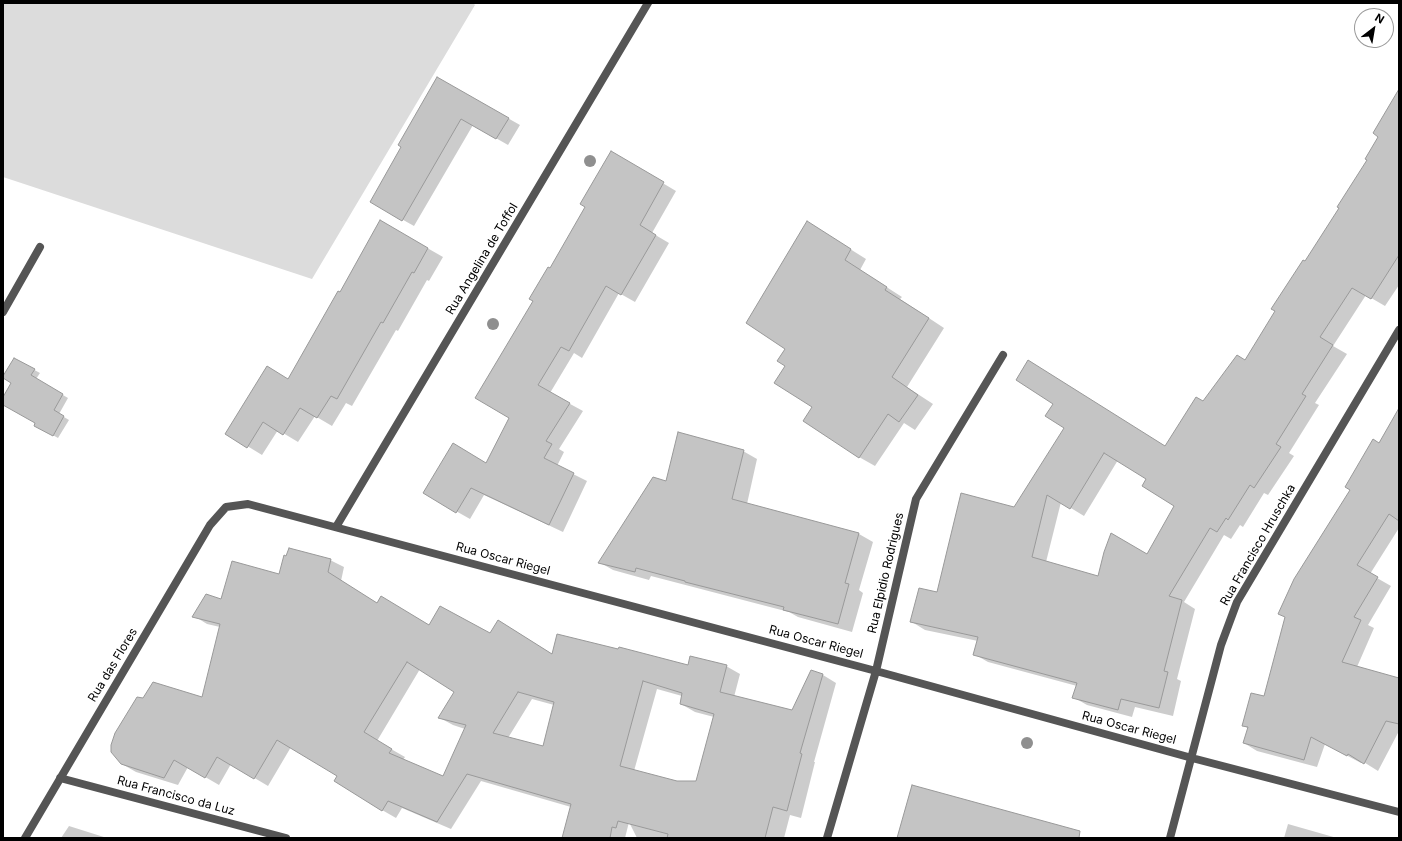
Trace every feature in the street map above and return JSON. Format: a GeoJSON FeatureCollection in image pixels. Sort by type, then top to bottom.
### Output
{"type":"FeatureCollection","features":[{"type":"Feature","properties":{"kind":"street","name":"Rua Angelina de Toffol"},"geometry":{"type":"LineString","coordinates":[[336,527],[648,3]]}},
{"type":"Feature","properties":{"kind":"street"},"geometry":{"type":"LineString","coordinates":[[3,312],[40,248]]}},
{"type":"Feature","properties":{"kind":"street","name":"Rua Francisco Hruschka"},"geometry":{"type":"LineString","coordinates":[[1170,838],[1221,644],[1236,602],[1399,330]]}},
{"type":"Feature","properties":{"kind":"street","name":"Rua Elpidio Rodrigues"},"geometry":{"type":"LineString","coordinates":[[827,838],[876,671],[916,499],[1003,355]]}},
{"type":"Feature","properties":{"kind":"street","name":"Rua Oscar Riegel"},"geometry":{"type":"LineString","coordinates":[[226,507],[248,504],[876,671],[1192,758],[1399,812]]}},
{"type":"Feature","properties":{"kind":"street","name":"Rua das Flores"},"geometry":{"type":"LineString","coordinates":[[26,838],[210,525],[226,507]]}},
{"type":"Feature","properties":{"kind":"street","name":"Rua Francisco da Luz"},"geometry":{"type":"LineString","coordinates":[[60,778],[286,838]]}},
{"type":"Feature","properties":{"kind":"shaded area"},"geometry":{"type":"Polygon","coordinates":[[[3,3],[473,3],[475,5],[312,279],[3,177],[3,3]]]}},
{"type":"Feature","properties":{"kind":"building"},"geometry":{"type":"Polygon","coordinates":[[[437,77],[509,118],[496,139],[461,119],[402,221],[370,202],[401,147],[398,145],[437,77]]]}},
{"type":"Feature","properties":{"kind":"building"},"geometry":{"type":"Polygon","coordinates":[[[1399,89],[1399,255],[1371,299],[1352,288],[1320,337],[1333,345],[1302,394],[1306,396],[1276,444],[1281,447],[1254,488],[1250,485],[1228,520],[1226,518],[1217,532],[1210,528],[1169,596],[1182,600],[1164,671],[1168,672],[1159,708],[1121,699],[1118,710],[1072,698],[1077,683],[973,655],[978,637],[910,622],[919,588],[937,592],[961,493],[1014,507],[1064,428],[1045,416],[1053,404],[1016,380],[1028,360],[1165,446],[1196,397],[1203,401],[1237,355],[1245,360],[1275,311],[1271,309],[1303,260],[1305,261],[1339,208],[1337,207],[1367,160],[1365,159],[1378,137],[1373,133],[1399,89]],[[1104,453],[1070,509],[1047,495],[1032,557],[1098,576],[1104,552],[1111,533],[1147,554],[1174,506],[1142,486],[1146,479],[1104,453]]]}},
{"type":"Feature","properties":{"kind":"building"},"geometry":{"type":"Polygon","coordinates":[[[611,151],[664,182],[640,225],[656,235],[621,295],[606,286],[569,351],[561,347],[538,385],[570,403],[546,441],[552,444],[544,458],[574,473],[549,525],[471,488],[456,513],[423,493],[453,443],[486,463],[509,418],[475,398],[533,301],[529,299],[548,267],[550,268],[585,207],[580,204],[611,151]]]}},
{"type":"Feature","properties":{"kind":"building"},"geometry":{"type":"Polygon","coordinates":[[[380,220],[428,248],[414,273],[412,272],[383,323],[381,322],[337,399],[331,396],[317,418],[300,408],[283,435],[263,422],[247,448],[225,434],[267,366],[288,379],[338,291],[340,292],[380,220]]]}},
{"type":"Feature","properties":{"kind":"building"},"geometry":{"type":"Polygon","coordinates":[[[807,221],[851,249],[845,260],[887,287],[885,290],[929,318],[892,377],[918,395],[899,422],[888,414],[859,458],[803,421],[812,407],[774,383],[785,366],[777,361],[785,349],[746,323],[807,221]]]}},
{"type":"Feature","properties":{"kind":"building"},"geometry":{"type":"Polygon","coordinates":[[[14,358],[35,369],[31,375],[63,394],[54,410],[64,416],[53,436],[34,426],[35,423],[3,405],[3,397],[11,383],[3,378],[3,376],[14,358]]]}},
{"type":"Feature","properties":{"kind":"building"},"geometry":{"type":"Polygon","coordinates":[[[1399,408],[1399,521],[1389,514],[1357,565],[1378,577],[1354,617],[1361,620],[1342,662],[1399,678],[1399,724],[1386,721],[1364,764],[1348,754],[1347,756],[1311,737],[1304,760],[1243,743],[1248,727],[1242,726],[1251,693],[1264,696],[1285,617],[1278,614],[1294,579],[1350,490],[1345,487],[1373,439],[1379,443],[1399,408]]]}},
{"type":"Feature","properties":{"kind":"building"},"geometry":{"type":"Polygon","coordinates":[[[678,432],[744,450],[732,499],[859,533],[845,583],[849,584],[838,624],[783,610],[784,607],[636,568],[635,572],[598,563],[653,477],[666,481],[678,432]]]}},
{"type":"Feature","properties":{"kind":"building"},"geometry":{"type":"Polygon","coordinates":[[[289,548],[331,559],[328,572],[377,603],[381,596],[429,625],[440,606],[490,633],[498,620],[552,654],[557,634],[618,649],[619,647],[688,665],[690,656],[727,665],[720,692],[792,710],[811,670],[823,674],[800,753],[802,754],[787,811],[773,807],[765,838],[667,838],[668,834],[618,821],[616,828],[612,827],[610,838],[562,838],[571,804],[467,774],[437,822],[388,801],[382,811],[334,781],[337,776],[277,740],[254,779],[217,757],[205,778],[174,760],[164,778],[121,764],[111,752],[111,745],[115,733],[137,697],[143,698],[153,682],[202,697],[220,624],[192,617],[206,594],[221,599],[232,561],[279,574],[284,555],[286,556],[289,548]],[[407,662],[364,732],[392,749],[389,753],[443,776],[466,725],[438,718],[454,692],[407,662]],[[643,681],[620,766],[677,781],[696,781],[714,714],[680,704],[682,693],[643,681]],[[518,692],[493,733],[543,746],[554,702],[518,692]]]}},
{"type":"Feature","properties":{"kind":"building"},"geometry":{"type":"Polygon","coordinates":[[[912,785],[1080,831],[1079,838],[897,838],[912,785]]]}}]}
